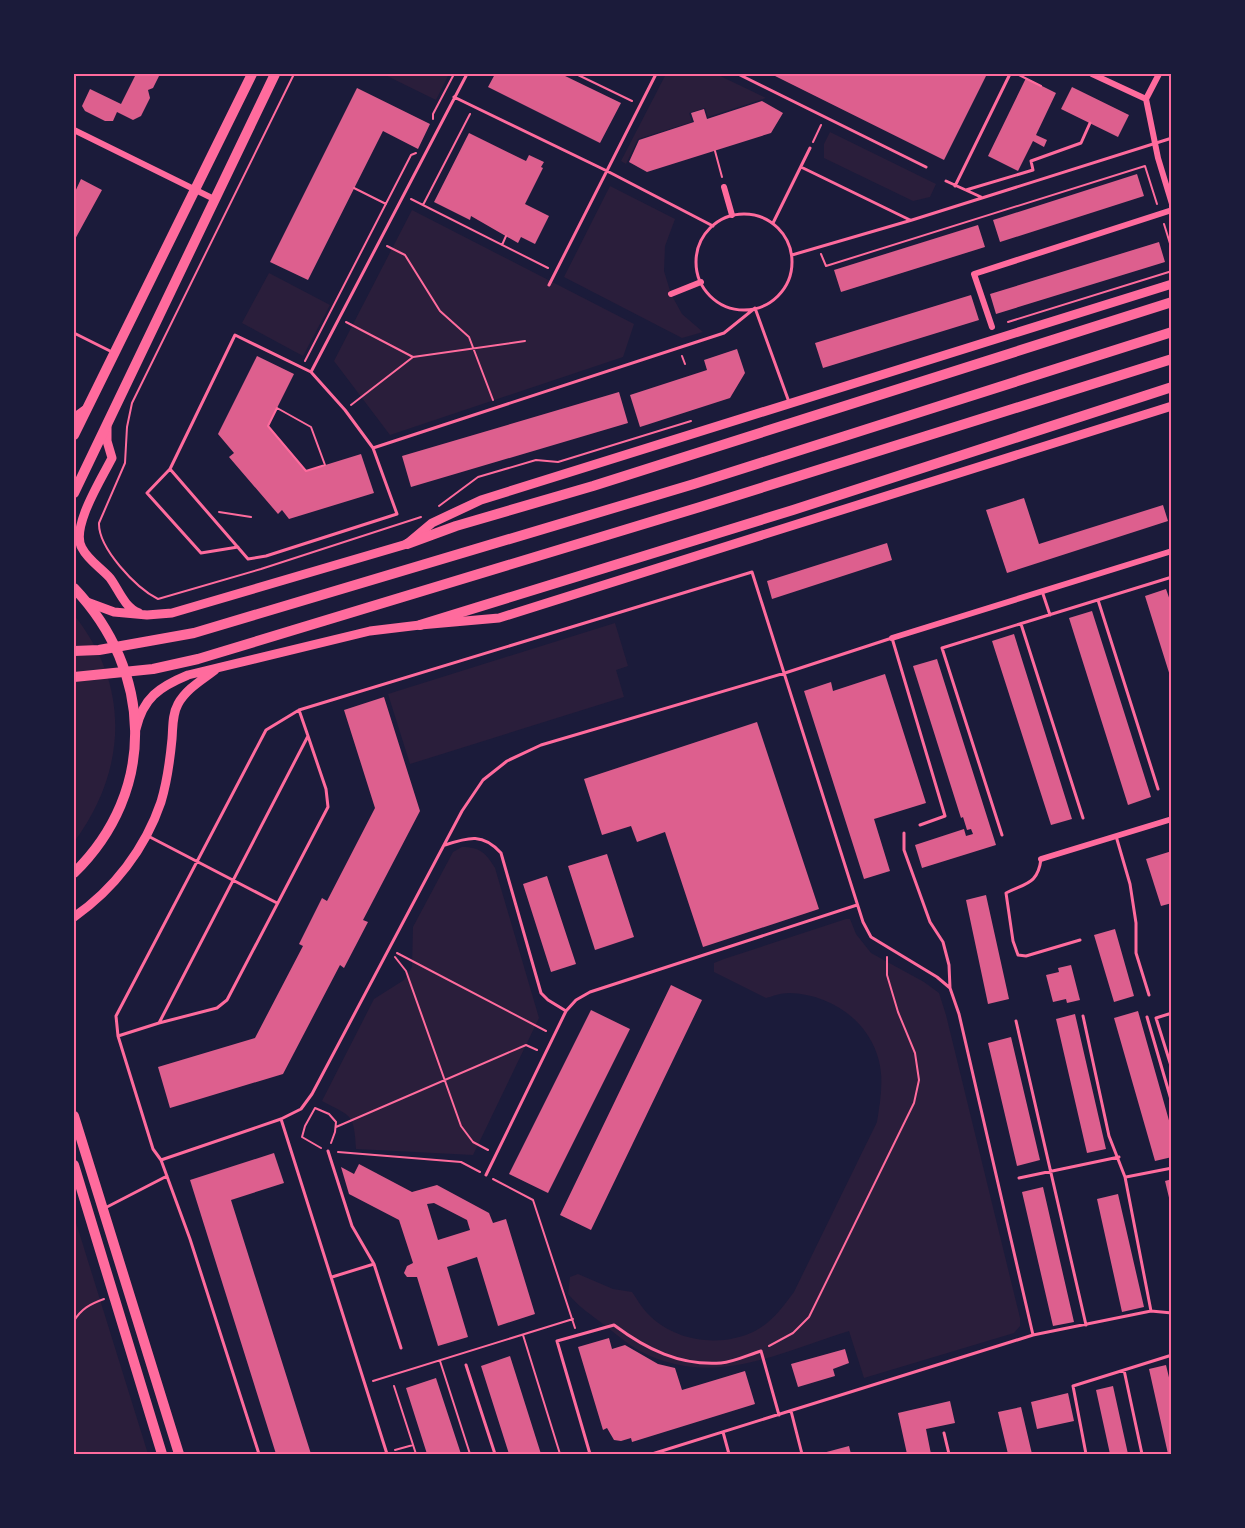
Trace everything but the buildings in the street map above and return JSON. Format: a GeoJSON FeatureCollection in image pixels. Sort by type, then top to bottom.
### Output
{"type":"FeatureCollection","features":[{"type":"Feature","properties":{"kind":"main road"},"geometry":{"type":"LineString","coordinates":[[74,435],[252,74]]}},
{"type":"Feature","properties":{"kind":"main road"},"geometry":{"type":"LineString","coordinates":[[74,493],[107,420],[275,74]]}},
{"type":"Feature","properties":{"kind":"main road"},"geometry":{"type":"LineString","coordinates":[[407,544],[432,523],[481,500],[1172,284]]}},
{"type":"Feature","properties":{"kind":"main road"},"geometry":{"type":"LineString","coordinates":[[87,602],[114,612],[147,615],[183,610],[407,544],[456,526],[593,486],[1172,302]]}},
{"type":"Feature","properties":{"kind":"main road"},"geometry":{"type":"LineString","coordinates":[[74,651],[99,650],[205,630],[694,484],[1172,332]]}},
{"type":"Feature","properties":{"kind":"main road"},"geometry":{"type":"LineString","coordinates":[[74,676],[153,669],[198,659],[700,507],[1172,359]]}},
{"type":"Feature","properties":{"kind":"main road"},"geometry":{"type":"LineString","coordinates":[[420,625],[793,510],[1172,387]]}},
{"type":"Feature","properties":{"kind":"main road"},"geometry":{"type":"LineString","coordinates":[[74,873],[95,849],[117,814],[130,776],[139,715],[147,702],[166,684],[188,675],[222,666],[369,631],[499,618],[1172,406]]}},
{"type":"Feature","properties":{"kind":"main road"},"geometry":{"type":"LineString","coordinates":[[74,418],[85,410]]}},
{"type":"Feature","properties":{"kind":"main road"},"geometry":{"type":"LineString","coordinates":[[107,420],[107,441],[112,458],[80,524],[79,538],[81,547],[111,579],[127,604],[134,611],[147,615]]}},
{"type":"Feature","properties":{"kind":"main road"},"geometry":{"type":"LineString","coordinates":[[74,588],[100,619],[120,654],[132,694],[135,735]]}},
{"type":"Feature","properties":{"kind":"main road"},"geometry":{"type":"LineString","coordinates":[[74,917],[108,889],[131,861],[147,836],[161,802],[168,773],[173,717],[179,703],[192,687],[222,666]]}},
{"type":"Feature","properties":{"kind":"main road"},"geometry":{"type":"LineString","coordinates":[[74,1116],[179,1455]]}},
{"type":"Feature","properties":{"kind":"main road"},"geometry":{"type":"LineString","coordinates":[[74,1165],[162,1455]]}},
{"type":"Feature","properties":{"kind":"street"},"geometry":{"type":"LineString","coordinates":[[1092,74],[1146,99]]}},
{"type":"Feature","properties":{"kind":"street"},"geometry":{"type":"LineString","coordinates":[[1159,74],[1146,99],[1155,143],[1172,204]]}},
{"type":"Feature","properties":{"kind":"street"},"geometry":{"type":"LineString","coordinates":[[74,130],[214,199]]}},
{"type":"Feature","properties":{"kind":"street"},"geometry":{"type":"LineString","coordinates":[[724,187],[732,215]]}},
{"type":"Feature","properties":{"kind":"street"},"geometry":{"type":"LineString","coordinates":[[992,327],[974,274],[1172,210]]}},
{"type":"Feature","properties":{"kind":"street"},"geometry":{"type":"LineString","coordinates":[[671,294],[701,282]]}},
{"type":"Feature","properties":{"kind":"street"},"geometry":{"type":"LineString","coordinates":[[892,638],[1172,551]]}},
{"type":"Feature","properties":{"kind":"street"},"geometry":{"type":"LineString","coordinates":[[1041,860],[1172,819]]}},
{"type":"Feature","properties":{"kind":"lane"},"geometry":{"type":"LineString","coordinates":[[311,372],[467,74]]}},
{"type":"Feature","properties":{"kind":"lane"},"geometry":{"type":"LineString","coordinates":[[549,285],[656,74]]}},
{"type":"Feature","properties":{"kind":"lane"},"geometry":{"type":"LineString","coordinates":[[738,74],[926,166]]}},
{"type":"Feature","properties":{"kind":"lane"},"geometry":{"type":"LineString","coordinates":[[955,186],[1010,74]]}},
{"type":"Feature","properties":{"kind":"lane"},"geometry":{"type":"LineString","coordinates":[[454,97],[713,226]]}},
{"type":"Feature","properties":{"kind":"lane"},"geometry":{"type":"LineString","coordinates":[[966,190],[1033,170],[1031,160],[1081,143],[1090,123]]}},
{"type":"Feature","properties":{"kind":"lane"},"geometry":{"type":"LineString","coordinates":[[792,255],[912,220],[1172,138]]}},
{"type":"Feature","properties":{"kind":"lane"},"geometry":{"type":"LineString","coordinates":[[773,224],[810,148]]}},
{"type":"Feature","properties":{"kind":"lane"},"geometry":{"type":"LineString","coordinates":[[801,167],[912,220]]}},
{"type":"Feature","properties":{"kind":"lane"},"geometry":{"type":"LineString","coordinates":[[946,181],[981,198]]}},
{"type":"Feature","properties":{"kind":"lane"},"geometry":{"type":"LineString","coordinates":[[746,213],[761,217],[773,224],[784,235],[792,255],[788,281],[779,294],[766,305],[755,308],[733,309],[718,302],[706,291],[698,276],[696,260],[699,245],[706,232],[717,221],[746,213]]}},
{"type":"Feature","properties":{"kind":"lane"},"geometry":{"type":"LineString","coordinates":[[755,308],[790,404]]}},
{"type":"Feature","properties":{"kind":"lane"},"geometry":{"type":"LineString","coordinates":[[374,448],[724,333],[755,308]]}},
{"type":"Feature","properties":{"kind":"lane"},"geometry":{"type":"LineString","coordinates":[[74,333],[114,352]]}},
{"type":"Feature","properties":{"kind":"lane"},"geometry":{"type":"LineString","coordinates":[[170,469],[238,547],[248,559],[266,556],[398,514],[374,448],[345,410],[311,372],[236,335],[170,469],[147,493],[201,553],[238,547]]}},
{"type":"Feature","properties":{"kind":"lane"},"geometry":{"type":"LineString","coordinates":[[259,1455],[190,1239],[161,1160],[153,1149],[118,1036],[116,1016],[266,730],[299,710],[752,572],[857,905],[871,937],[937,977],[950,988]]}},
{"type":"Feature","properties":{"kind":"lane"},"geometry":{"type":"LineString","coordinates":[[1002,835],[942,648],[1172,577]]}},
{"type":"Feature","properties":{"kind":"lane"},"geometry":{"type":"LineString","coordinates":[[1042,591],[1050,615]]}},
{"type":"Feature","properties":{"kind":"lane"},"geometry":{"type":"LineString","coordinates":[[1098,600],[1158,789]]}},
{"type":"Feature","properties":{"kind":"lane"},"geometry":{"type":"LineString","coordinates":[[1021,624],[1083,818]]}},
{"type":"Feature","properties":{"kind":"lane"},"geometry":{"type":"LineString","coordinates":[[161,1160],[281,1119],[300,1109],[312,1094],[462,811],[483,780],[507,761],[552,742],[785,673],[892,638],[945,816],[920,825]]}},
{"type":"Feature","properties":{"kind":"lane"},"geometry":{"type":"LineString","coordinates":[[118,1036],[217,1008],[227,1000],[328,807],[326,789],[299,710]]}},
{"type":"Feature","properties":{"kind":"lane"},"geometry":{"type":"LineString","coordinates":[[159,1023],[308,736]]}},
{"type":"Feature","properties":{"kind":"lane"},"geometry":{"type":"LineString","coordinates":[[904,833],[904,850],[930,922],[943,942],[949,965],[950,988],[959,1014],[1033,1335]]}},
{"type":"Feature","properties":{"kind":"lane"},"geometry":{"type":"LineString","coordinates":[[147,836],[277,903]]}},
{"type":"Feature","properties":{"kind":"lane"},"geometry":{"type":"LineString","coordinates":[[1116,836],[1130,884],[1136,923],[1136,953],[1149,995]]}},
{"type":"Feature","properties":{"kind":"lane"},"geometry":{"type":"LineString","coordinates":[[444,845],[479,837],[491,842],[501,853],[541,993],[566,1011]]}},
{"type":"Feature","properties":{"kind":"lane"},"geometry":{"type":"LineString","coordinates":[[1041,860],[1039,874],[1034,880],[1006,893],[1013,941],[1018,955],[1026,956],[1080,940]]}},
{"type":"Feature","properties":{"kind":"lane"},"geometry":{"type":"LineString","coordinates":[[486,1175],[566,1011],[576,1000],[590,992],[857,905]]}},
{"type":"Feature","properties":{"kind":"lane"},"geometry":{"type":"LineString","coordinates":[[1172,1013],[1156,1018],[1172,1069]]}},
{"type":"Feature","properties":{"kind":"lane"},"geometry":{"type":"LineString","coordinates":[[1083,1016],[1109,1136],[1125,1177],[1151,1311]]}},
{"type":"Feature","properties":{"kind":"lane"},"geometry":{"type":"LineString","coordinates":[[1147,1017],[1172,1103]]}},
{"type":"Feature","properties":{"kind":"lane"},"geometry":{"type":"LineString","coordinates":[[1016,1021],[1086,1325]]}},
{"type":"Feature","properties":{"kind":"lane"},"geometry":{"type":"LineString","coordinates":[[281,1119],[386,1454]]}},
{"type":"Feature","properties":{"kind":"lane"},"geometry":{"type":"LineString","coordinates":[[328,1151],[352,1226],[374,1264],[401,1348]]}},
{"type":"Feature","properties":{"kind":"lane"},"geometry":{"type":"LineString","coordinates":[[1019,1178],[1119,1157]]}},
{"type":"Feature","properties":{"kind":"lane"},"geometry":{"type":"LineString","coordinates":[[1125,1177],[1172,1168]]}},
{"type":"Feature","properties":{"kind":"lane"},"geometry":{"type":"LineString","coordinates":[[103,1209],[167,1176]]}},
{"type":"Feature","properties":{"kind":"lane"},"geometry":{"type":"LineString","coordinates":[[332,1277],[374,1264]]}},
{"type":"Feature","properties":{"kind":"lane"},"geometry":{"type":"LineString","coordinates":[[652,1455],[1033,1335],[1151,1311],[1172,1312]]}},
{"type":"Feature","properties":{"kind":"lane"},"geometry":{"type":"LineString","coordinates":[[590,1455],[558,1341],[614,1325],[659,1354],[691,1362],[723,1363],[760,1351],[779,1415]]}},
{"type":"Feature","properties":{"kind":"lane"},"geometry":{"type":"LineString","coordinates":[[1086,1455],[1073,1386],[1172,1355]]}},
{"type":"Feature","properties":{"kind":"lane"},"geometry":{"type":"LineString","coordinates":[[466,1365],[495,1455]]}},
{"type":"Feature","properties":{"kind":"lane"},"geometry":{"type":"LineString","coordinates":[[1124,1370],[1142,1455]]}},
{"type":"Feature","properties":{"kind":"lane"},"geometry":{"type":"LineString","coordinates":[[791,1411],[802,1455]]}},
{"type":"Feature","properties":{"kind":"lane"},"geometry":{"type":"LineString","coordinates":[[723,1432],[729,1455]]}},
{"type":"Feature","properties":{"kind":"lane"},"geometry":{"type":"LineString","coordinates":[[944,1433],[949,1455]]}},
{"type":"Feature","properties":{"kind":"path"},"geometry":{"type":"LineString","coordinates":[[158,599],[147,594],[111,556],[99,532],[99,523],[125,463],[127,427],[132,403],[294,74]]}},
{"type":"Feature","properties":{"kind":"path"},"geometry":{"type":"LineString","coordinates":[[433,122],[433,114],[454,74]]}},
{"type":"Feature","properties":{"kind":"path"},"geometry":{"type":"LineString","coordinates":[[576,74],[640,105]]}},
{"type":"Feature","properties":{"kind":"path"},"geometry":{"type":"LineString","coordinates":[[1015,74],[1041,86]]}},
{"type":"Feature","properties":{"kind":"path"},"geometry":{"type":"LineString","coordinates":[[423,205],[474,107]]}},
{"type":"Feature","properties":{"kind":"path"},"geometry":{"type":"LineString","coordinates":[[810,148],[825,117]]}},
{"type":"Feature","properties":{"kind":"path"},"geometry":{"type":"LineString","coordinates":[[715,151],[724,187]]}},
{"type":"Feature","properties":{"kind":"path"},"geometry":{"type":"LineString","coordinates":[[302,367],[411,154],[419,152]]}},
{"type":"Feature","properties":{"kind":"path"},"geometry":{"type":"LineString","coordinates":[[819,248],[826,266],[1145,166],[1172,250]]}},
{"type":"Feature","properties":{"kind":"path"},"geometry":{"type":"LineString","coordinates":[[354,188],[386,204]]}},
{"type":"Feature","properties":{"kind":"path"},"geometry":{"type":"LineString","coordinates":[[403,195],[556,272]]}},
{"type":"Feature","properties":{"kind":"path"},"geometry":{"type":"LineString","coordinates":[[502,245],[506,236]]}},
{"type":"Feature","properties":{"kind":"path"},"geometry":{"type":"LineString","coordinates":[[379,242],[405,255],[440,311],[469,337],[494,403]]}},
{"type":"Feature","properties":{"kind":"path"},"geometry":{"type":"LineString","coordinates":[[339,318],[413,357]]}},
{"type":"Feature","properties":{"kind":"path"},"geometry":{"type":"LineString","coordinates":[[345,410],[413,357],[525,341]]}},
{"type":"Feature","properties":{"kind":"path"},"geometry":{"type":"LineString","coordinates":[[277,408],[311,427],[325,465],[306,471],[268,426],[277,408]]}},
{"type":"Feature","properties":{"kind":"path"},"geometry":{"type":"LineString","coordinates":[[220,511],[251,517]]}},
{"type":"Feature","properties":{"kind":"path"},"geometry":{"type":"LineString","coordinates":[[760,1351],[793,1333],[810,1317],[914,1103],[919,1080],[915,1053],[886,975],[887,948]]}},
{"type":"Feature","properties":{"kind":"path"},"geometry":{"type":"LineString","coordinates":[[389,949],[554,1036]]}},
{"type":"Feature","properties":{"kind":"path"},"geometry":{"type":"LineString","coordinates":[[389,949],[406,971],[461,1126],[473,1142],[496,1154]]}},
{"type":"Feature","properties":{"kind":"path"},"geometry":{"type":"LineString","coordinates":[[336,1127],[526,1045],[545,1054]]}},
{"type":"Feature","properties":{"kind":"path"},"geometry":{"type":"LineString","coordinates":[[328,1151],[336,1122],[329,1114],[315,1108],[302,1137],[309,1143],[328,1151],[461,1162],[533,1200],[578,1335]]}},
{"type":"Feature","properties":{"kind":"path"},"geometry":{"type":"LineString","coordinates":[[74,1313],[90,1304],[114,1296]]}},
{"type":"Feature","properties":{"kind":"path"},"geometry":{"type":"LineString","coordinates":[[74,1322],[79,1312]]}},
{"type":"Feature","properties":{"kind":"path"},"geometry":{"type":"LineString","coordinates":[[364,1384],[573,1319]]}},
{"type":"Feature","properties":{"kind":"path"},"geometry":{"type":"LineString","coordinates":[[523,1335],[560,1455]]}},
{"type":"Feature","properties":{"kind":"path"},"geometry":{"type":"LineString","coordinates":[[440,1360],[470,1455]]}},
{"type":"Feature","properties":{"kind":"path"},"geometry":{"type":"LineString","coordinates":[[394,1386],[416,1455]]}},
{"type":"Feature","properties":{"kind":"path"},"geometry":{"type":"LineString","coordinates":[[386,1454],[413,1445]]}},
{"type":"Feature","properties":{"kind":"shaded area"},"geometry":{"type":"Polygon","coordinates":[[[383,74],[449,74],[436,100],[383,74]]]}},
{"type":"Feature","properties":{"kind":"shaded area"},"geometry":{"type":"Polygon","coordinates":[[[666,74],[716,74],[766,98],[708,117],[705,108],[689,113],[692,122],[638,139],[626,164],[621,161],[666,74]]]}},
{"type":"Feature","properties":{"kind":"shaded area"},"geometry":{"type":"Polygon","coordinates":[[[830,132],[936,184],[930,197],[913,201],[824,158],[824,144],[830,132]]]}},
{"type":"Feature","properties":{"kind":"shaded area"},"geometry":{"type":"Polygon","coordinates":[[[610,186],[675,219],[665,246],[664,271],[671,294],[682,314],[703,332],[682,338],[564,277],[610,186]]]}},
{"type":"Feature","properties":{"kind":"shaded area"},"geometry":{"type":"Polygon","coordinates":[[[412,210],[634,324],[623,357],[390,435],[334,361],[412,210]]]}},
{"type":"Feature","properties":{"kind":"shaded area"},"geometry":{"type":"Polygon","coordinates":[[[269,273],[330,305],[303,356],[242,323],[269,273]]]}},
{"type":"Feature","properties":{"kind":"shaded area"},"geometry":{"type":"Polygon","coordinates":[[[74,615],[93,642],[106,670],[113,699],[115,728],[112,758],[104,787],[92,815],[74,842],[74,615]]]}},
{"type":"Feature","properties":{"kind":"shaded area"},"geometry":{"type":"Polygon","coordinates":[[[615,623],[628,666],[616,670],[624,697],[410,764],[388,694],[615,623]]]}},
{"type":"Feature","properties":{"kind":"shaded area"},"geometry":{"type":"Polygon","coordinates":[[[462,847],[482,852],[495,868],[539,1018],[473,1155],[356,1149],[354,1129],[350,1118],[322,1101],[374,999],[404,980],[412,967],[413,927],[453,852],[462,847]]]}},
{"type":"Feature","properties":{"kind":"shaded area"},"geometry":{"type":"Polygon","coordinates":[[[850,919],[856,934],[871,953],[924,982],[939,993],[1020,1318],[1020,1326],[1014,1333],[864,1378],[849,1331],[771,1357],[745,1364],[719,1367],[693,1367],[667,1362],[640,1351],[572,1299],[568,1294],[570,1277],[578,1274],[613,1289],[632,1292],[646,1312],[659,1323],[685,1336],[713,1340],[728,1339],[755,1331],[772,1319],[794,1292],[877,1122],[881,1084],[879,1061],[874,1046],[857,1022],[846,1012],[819,998],[789,993],[766,998],[714,972],[714,963],[850,919]]]}},
{"type":"Feature","properties":{"kind":"shaded area"},"geometry":{"type":"Polygon","coordinates":[[[74,1216],[148,1454],[74,1454],[74,1216]]]}}]}
